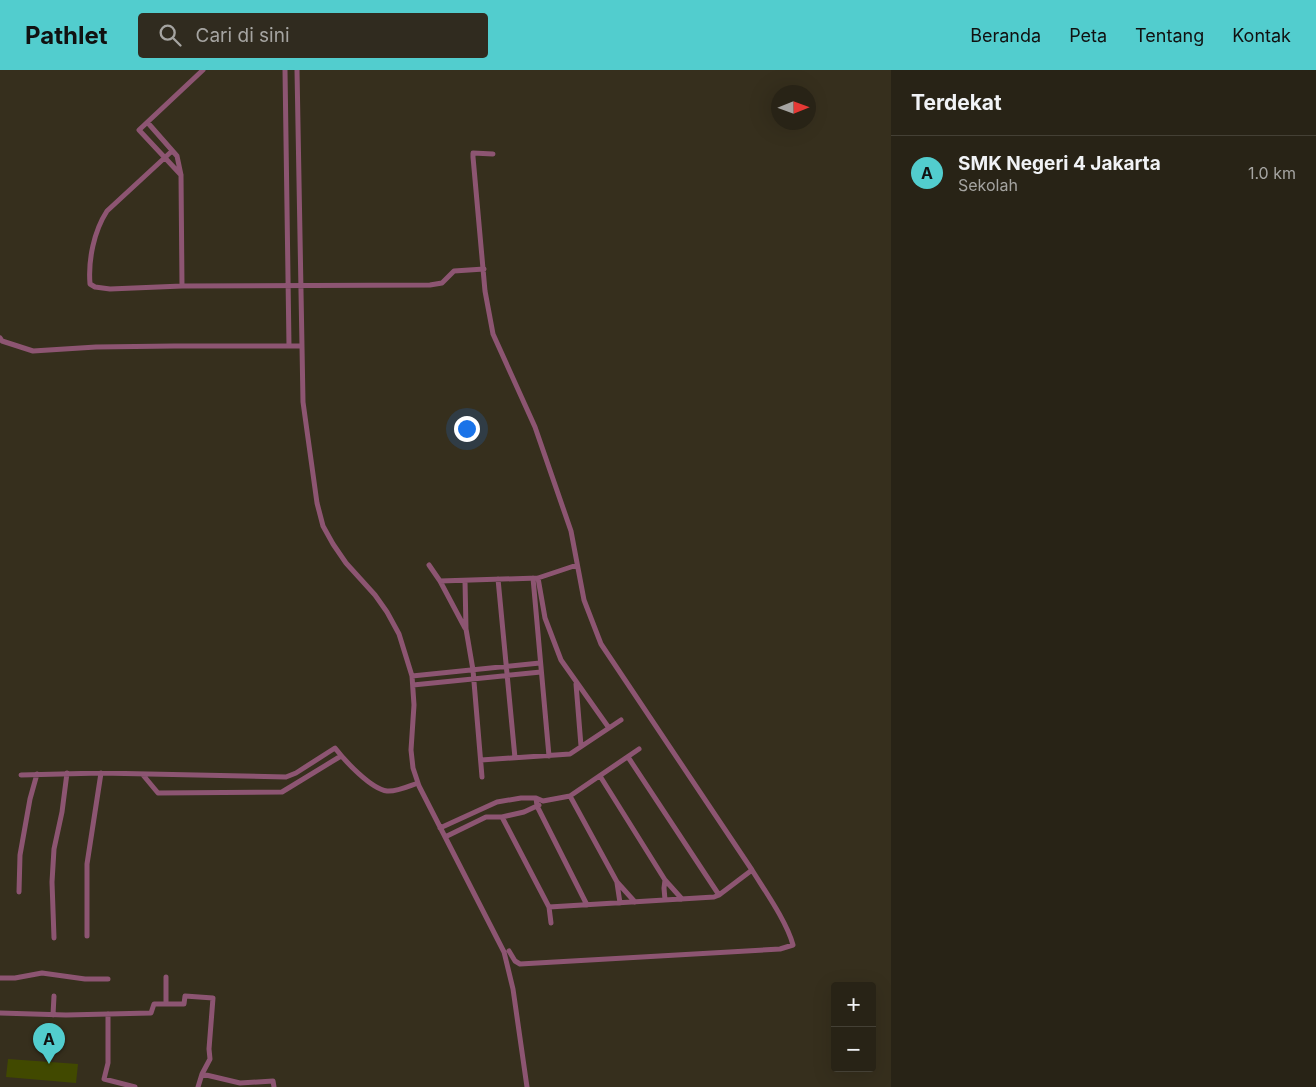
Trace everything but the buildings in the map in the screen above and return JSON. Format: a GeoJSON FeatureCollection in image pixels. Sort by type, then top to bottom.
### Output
{"type":"FeatureCollection","features":[{"type":"Feature","properties":{"kind":"street"},"geometry":{"type":"LineString","coordinates":[[181,175],[139,130],[203,70]]}},
{"type":"Feature","properties":{"kind":"street"},"geometry":{"type":"LineString","coordinates":[[285,70],[289,345]]}},
{"type":"Feature","properties":{"kind":"street"},"geometry":{"type":"LineString","coordinates":[[297,70],[303,402],[317,503],[323,526],[332,544],[346,563],[375,595],[399,634],[413,685],[414,705],[410,750],[413,768],[418,783],[440,828],[504,952],[513,989],[527,1087]]}},
{"type":"Feature","properties":{"kind":"street"},"geometry":{"type":"LineString","coordinates":[[148,123],[179,160],[181,175],[182,286]]}},
{"type":"Feature","properties":{"kind":"street"},"geometry":{"type":"LineString","coordinates":[[172,151],[107,211],[100,223],[90,264],[90,284],[95,288],[430,285],[442,283],[454,271],[484,269]]}},
{"type":"Feature","properties":{"kind":"street"},"geometry":{"type":"LineString","coordinates":[[493,154],[473,153],[485,291],[490,325],[538,436],[571,531],[584,600],[601,644],[752,870],[792,940],[793,946],[780,949],[520,964],[515,961],[509,951]]}},
{"type":"Feature","properties":{"kind":"street"},"geometry":{"type":"LineString","coordinates":[[1,340],[33,351],[96,347],[302,345]]}},
{"type":"Feature","properties":{"kind":"street"},"geometry":{"type":"LineString","coordinates":[[430,565],[466,629]]}},
{"type":"Feature","properties":{"kind":"street"},"geometry":{"type":"LineString","coordinates":[[440,581],[535,578],[577,565]]}},
{"type":"Feature","properties":{"kind":"street"},"geometry":{"type":"LineString","coordinates":[[535,578],[540,663],[549,756]]}},
{"type":"Feature","properties":{"kind":"street"},"geometry":{"type":"LineString","coordinates":[[535,578],[545,618],[561,660],[609,728]]}},
{"type":"Feature","properties":{"kind":"street"},"geometry":{"type":"LineString","coordinates":[[498,579],[515,758]]}},
{"type":"Feature","properties":{"kind":"street"},"geometry":{"type":"LineString","coordinates":[[465,580],[466,629],[474,679],[482,777]]}},
{"type":"Feature","properties":{"kind":"street"},"geometry":{"type":"LineString","coordinates":[[412,676],[540,663]]}},
{"type":"Feature","properties":{"kind":"street"},"geometry":{"type":"LineString","coordinates":[[413,685],[541,672]]}},
{"type":"Feature","properties":{"kind":"street"},"geometry":{"type":"LineString","coordinates":[[576,683],[581,746]]}},
{"type":"Feature","properties":{"kind":"street"},"geometry":{"type":"LineString","coordinates":[[481,760],[570,754],[621,720]]}},
{"type":"Feature","properties":{"kind":"street"},"geometry":{"type":"LineString","coordinates":[[21,775],[102,773],[286,777],[296,773],[335,748],[341,756],[376,787],[388,791],[418,783]]}},
{"type":"Feature","properties":{"kind":"street"},"geometry":{"type":"LineString","coordinates":[[445,837],[486,817],[502,817],[524,812],[543,801],[570,796],[639,749]]}},
{"type":"Feature","properties":{"kind":"street"},"geometry":{"type":"LineString","coordinates":[[144,775],[158,793],[282,792],[341,756]]}},
{"type":"Feature","properties":{"kind":"street"},"geometry":{"type":"LineString","coordinates":[[628,757],[719,895]]}},
{"type":"Feature","properties":{"kind":"street"},"geometry":{"type":"LineString","coordinates":[[54,938],[52,882],[54,849],[62,812],[67,773]]}},
{"type":"Feature","properties":{"kind":"street"},"geometry":{"type":"LineString","coordinates":[[87,936],[87,864],[102,773]]}},
{"type":"Feature","properties":{"kind":"street"},"geometry":{"type":"LineString","coordinates":[[19,892],[20,855],[36,774]]}},
{"type":"Feature","properties":{"kind":"street"},"geometry":{"type":"LineString","coordinates":[[600,776],[665,880],[682,899]]}},
{"type":"Feature","properties":{"kind":"street"},"geometry":{"type":"LineString","coordinates":[[286,777],[292,786]]}},
{"type":"Feature","properties":{"kind":"street"},"geometry":{"type":"LineString","coordinates":[[570,796],[617,882],[635,902]]}},
{"type":"Feature","properties":{"kind":"street"},"geometry":{"type":"LineString","coordinates":[[440,828],[481,808],[511,798],[536,798],[543,801]]}},
{"type":"Feature","properties":{"kind":"street"},"geometry":{"type":"LineString","coordinates":[[536,798],[537,806],[587,905]]}},
{"type":"Feature","properties":{"kind":"street"},"geometry":{"type":"LineString","coordinates":[[481,808],[486,817]]}},
{"type":"Feature","properties":{"kind":"street"},"geometry":{"type":"LineString","coordinates":[[502,817],[549,907],[551,924]]}},
{"type":"Feature","properties":{"kind":"street"},"geometry":{"type":"LineString","coordinates":[[549,907],[714,897],[752,870]]}},
{"type":"Feature","properties":{"kind":"street"},"geometry":{"type":"LineString","coordinates":[[665,880],[665,900]]}},
{"type":"Feature","properties":{"kind":"street"},"geometry":{"type":"LineString","coordinates":[[617,882],[620,903]]}},
{"type":"Feature","properties":{"kind":"street"},"geometry":{"type":"LineString","coordinates":[[0,978],[15,978],[42,972],[85,979],[108,979]]}},
{"type":"Feature","properties":{"kind":"street"},"geometry":{"type":"LineString","coordinates":[[166,977],[166,1004]]}},
{"type":"Feature","properties":{"kind":"street"},"geometry":{"type":"LineString","coordinates":[[53,1015],[54,996]]}},
{"type":"Feature","properties":{"kind":"street"},"geometry":{"type":"LineString","coordinates":[[0,1012],[53,1015],[151,1013],[155,1004],[184,1004],[185,996],[213,998],[210,1059],[198,1087]]}},
{"type":"Feature","properties":{"kind":"street"},"geometry":{"type":"LineString","coordinates":[[108,1014],[108,1063],[104,1080],[135,1087]]}},
{"type":"Feature","properties":{"kind":"street"},"geometry":{"type":"LineString","coordinates":[[202,1074],[240,1083],[272,1081],[274,1087]]}},
{"type":"Feature","properties":{"kind":"green space"},"geometry":{"type":"Polygon","coordinates":[[[8,1059],[78,1064],[76,1083],[6,1077],[8,1059]]]}},
{"type":"Feature","properties":{"kind":"place","name":"SMK Negeri 4 Jakarta"},"geometry":{"type":"Point","coordinates":[49,1064]}}]}
